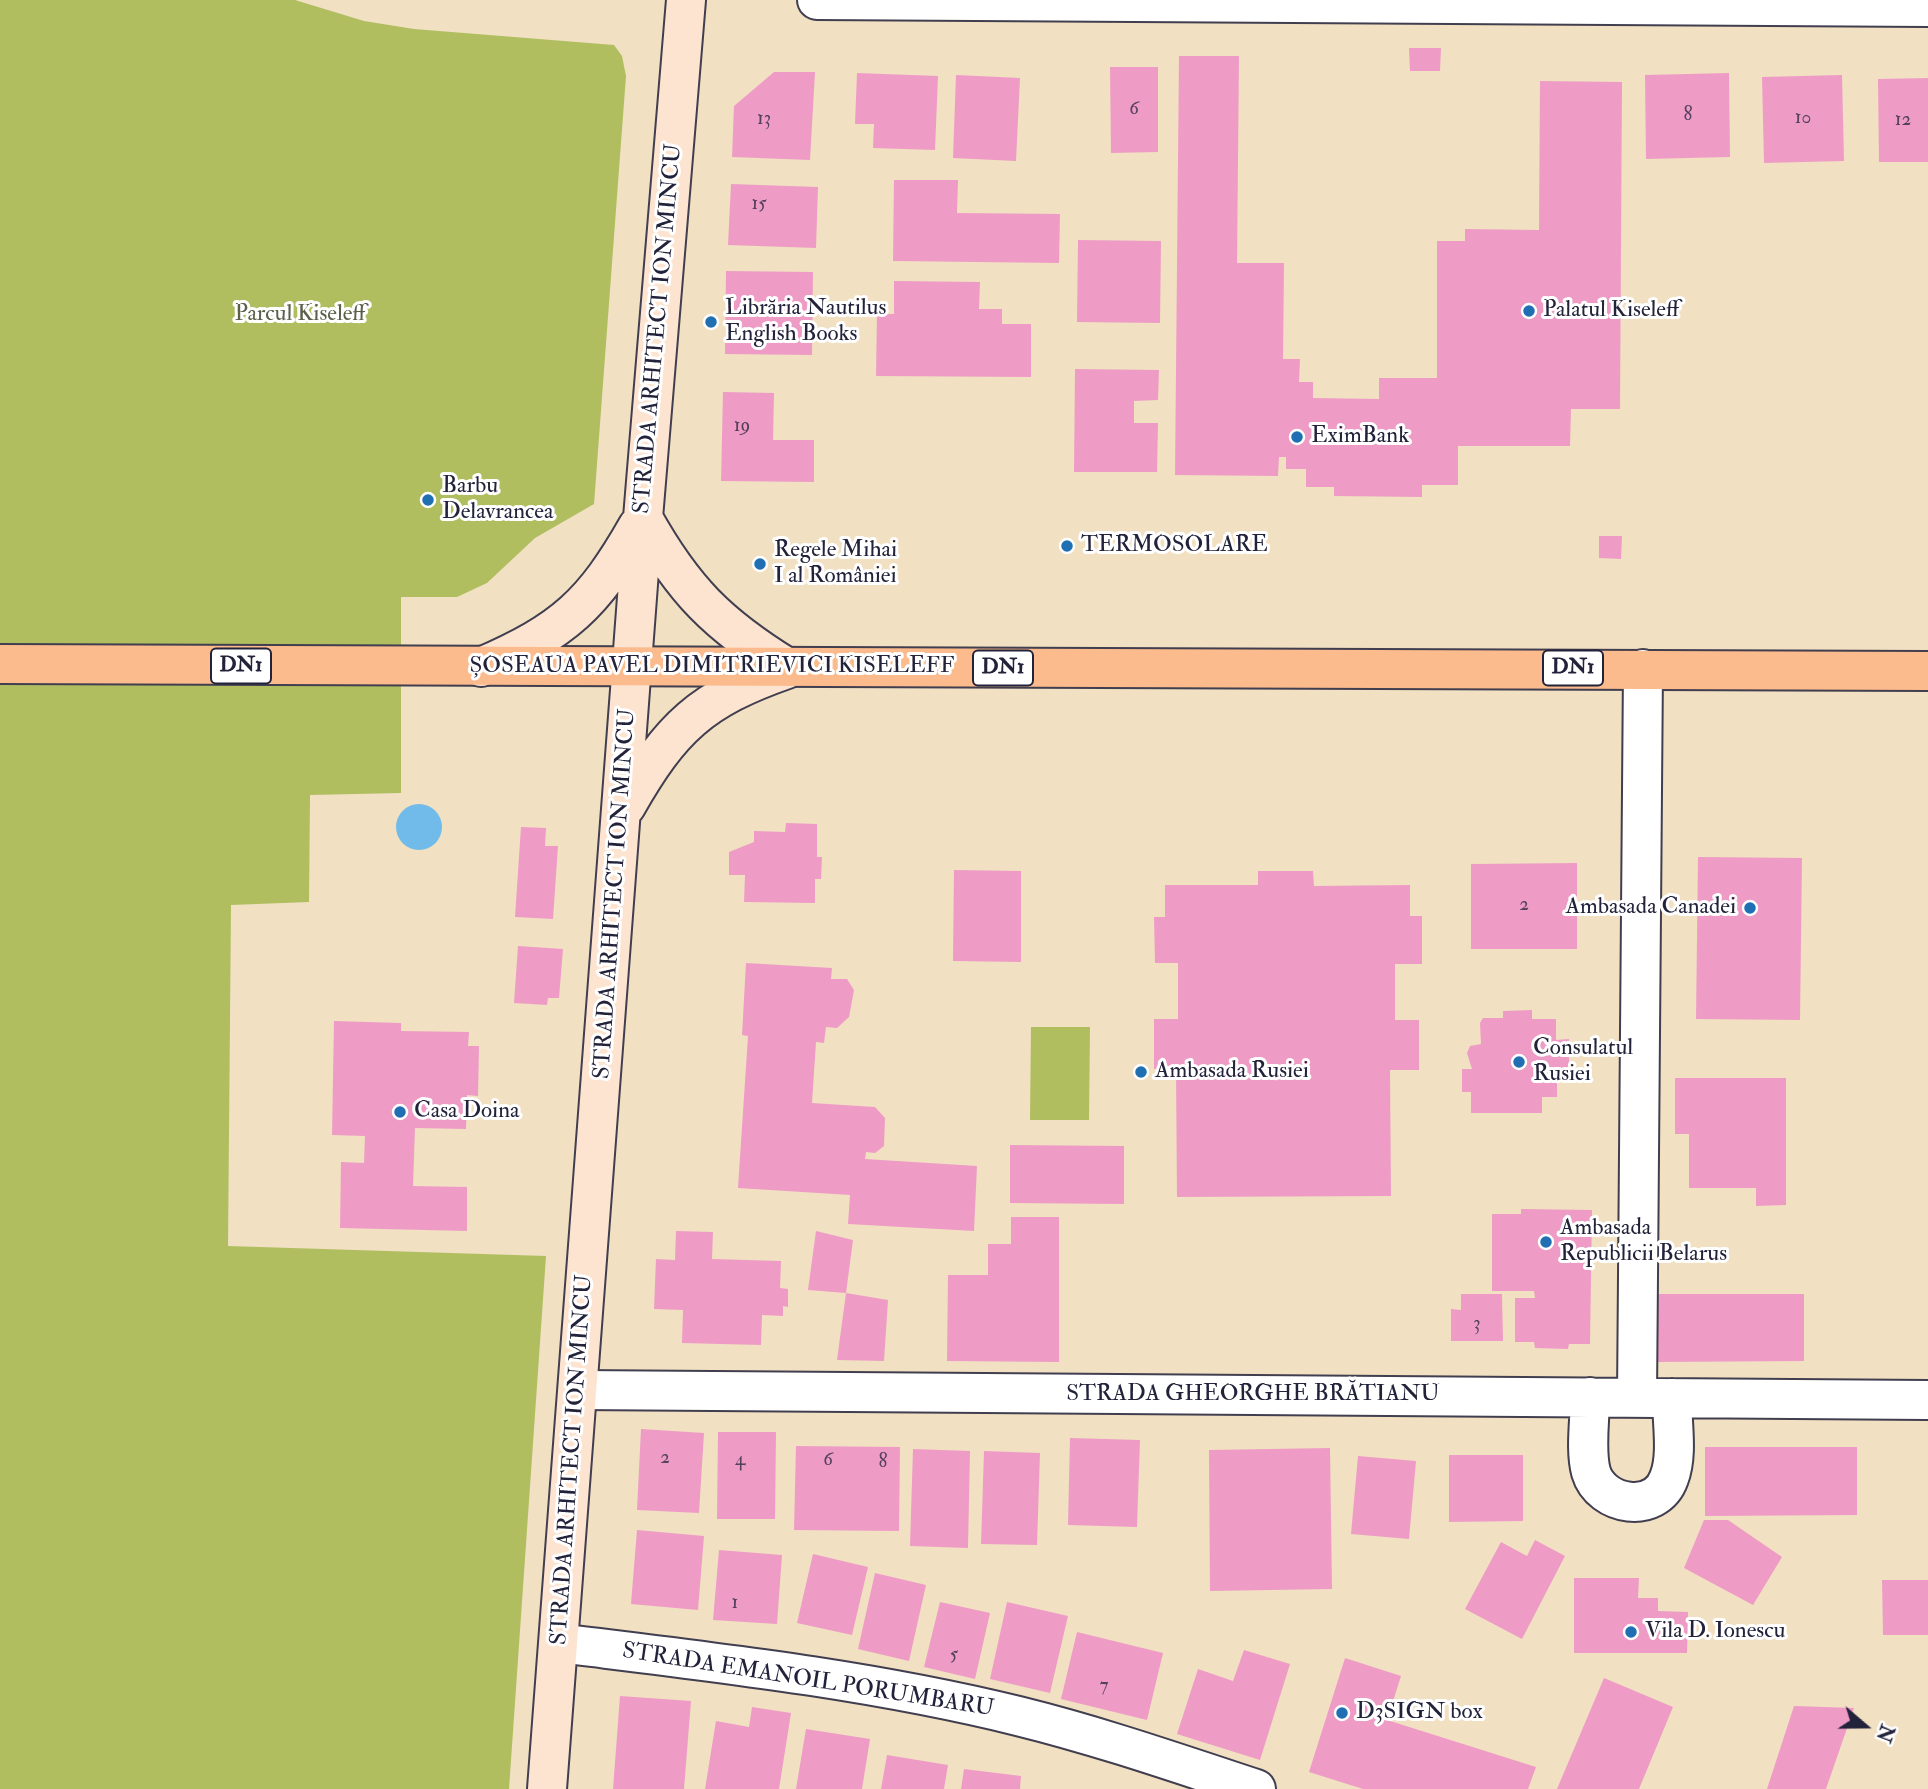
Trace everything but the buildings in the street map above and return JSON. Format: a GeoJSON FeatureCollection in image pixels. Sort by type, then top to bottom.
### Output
{"type":"FeatureCollection","features":[{"type":"Feature","properties":{"kind":"main road","name":"STRADA ARHITECT ION MINCU"},"geometry":{"type":"LineString","coordinates":[[547,1789],[643,518],[686,0]]}},
{"type":"Feature","properties":{"kind":"main road"},"geometry":{"type":"LineString","coordinates":[[481,667],[527,647],[575,615],[599,589],[643,518],[672,567],[698,600],[723,625],[788,668]]}},
{"type":"Feature","properties":{"kind":"main road","name":"ȘOSEAUA PAVEL DIMITRIEVICI KISELEFF"},"geometry":{"type":"LineString","coordinates":[[0,664],[1928,671]]}},
{"type":"Feature","properties":{"kind":"main road"},"geometry":{"type":"LineString","coordinates":[[621,814],[666,743],[689,718],[736,688],[788,668]]}},
{"type":"Feature","properties":{"kind":"street"},"geometry":{"type":"LineString","coordinates":[[817,0],[1928,8]]}},
{"type":"Feature","properties":{"kind":"street"},"geometry":{"type":"LineString","coordinates":[[1590,1397],[1591,1470],[1598,1488],[1617,1500],[1638,1502],[1657,1495],[1669,1480],[1672,1461],[1655,1398],[1643,669]]}},
{"type":"Feature","properties":{"kind":"street","name":"STRADA GHEORGHE BRĂTIANU"},"geometry":{"type":"LineString","coordinates":[[578,1390],[1928,1400]]}},
{"type":"Feature","properties":{"kind":"street","name":"STRADA EMANOIL PORUMBARU"},"geometry":{"type":"LineString","coordinates":[[559,1643],[913,1693],[1017,1716],[1119,1744],[1256,1789]]}},
{"type":"Feature","properties":{"kind":"green space","name":"Parcul Kiseleff"},"geometry":{"type":"Polygon","coordinates":[[[0,0],[295,0],[364,21],[414,29],[614,45],[622,56],[626,76],[594,504],[535,538],[487,583],[457,597],[401,597],[401,793],[310,795],[309,902],[231,905],[228,1246],[546,1256],[509,1789],[0,1789],[0,0]]]}},
{"type":"Feature","properties":{"kind":"green space"},"geometry":{"type":"Polygon","coordinates":[[[1031,1027],[1090,1027],[1089,1120],[1030,1120],[1031,1027]]]}},
{"type":"Feature","properties":{"kind":"water"},"geometry":{"type":"Polygon","coordinates":[[[419,804],[435,811],[442,827],[435,843],[419,850],[403,843],[396,827],[403,811],[419,804]]]}},
{"type":"Feature","properties":{"kind":"place","name":"Palatul Kiseleff"},"geometry":{"type":"Point","coordinates":[1529,311]}},
{"type":"Feature","properties":{"kind":"place","name":"Librăria Nautilus English Books"},"geometry":{"type":"Point","coordinates":[711,322]}},
{"type":"Feature","properties":{"kind":"place","name":"EximBank"},"geometry":{"type":"Point","coordinates":[1297,437]}},
{"type":"Feature","properties":{"kind":"place","name":"Barbu Delavrancea"},"geometry":{"type":"Point","coordinates":[428,500]}},
{"type":"Feature","properties":{"kind":"place","name":"TERMOSOLARE"},"geometry":{"type":"Point","coordinates":[1067,546]}},
{"type":"Feature","properties":{"kind":"place","name":"Regele Mihai I al României"},"geometry":{"type":"Point","coordinates":[760,564]}},
{"type":"Feature","properties":{"kind":"place","name":"Ambasada Canadei"},"geometry":{"type":"Point","coordinates":[1750,908]}},
{"type":"Feature","properties":{"kind":"place","name":"Consulatul Rusiei"},"geometry":{"type":"Point","coordinates":[1519,1062]}},
{"type":"Feature","properties":{"kind":"place","name":"Ambasada Rusiei"},"geometry":{"type":"Point","coordinates":[1141,1072]}},
{"type":"Feature","properties":{"kind":"place","name":"Casa Doina"},"geometry":{"type":"Point","coordinates":[400,1112]}},
{"type":"Feature","properties":{"kind":"place","name":"Ambasada Republicii Belarus"},"geometry":{"type":"Point","coordinates":[1546,1242]}},
{"type":"Feature","properties":{"kind":"place","name":"Vila D. Ionescu"},"geometry":{"type":"Point","coordinates":[1631,1632]}},
{"type":"Feature","properties":{"kind":"place","name":"D3SIGN box"},"geometry":{"type":"Point","coordinates":[1342,1713]}}]}
